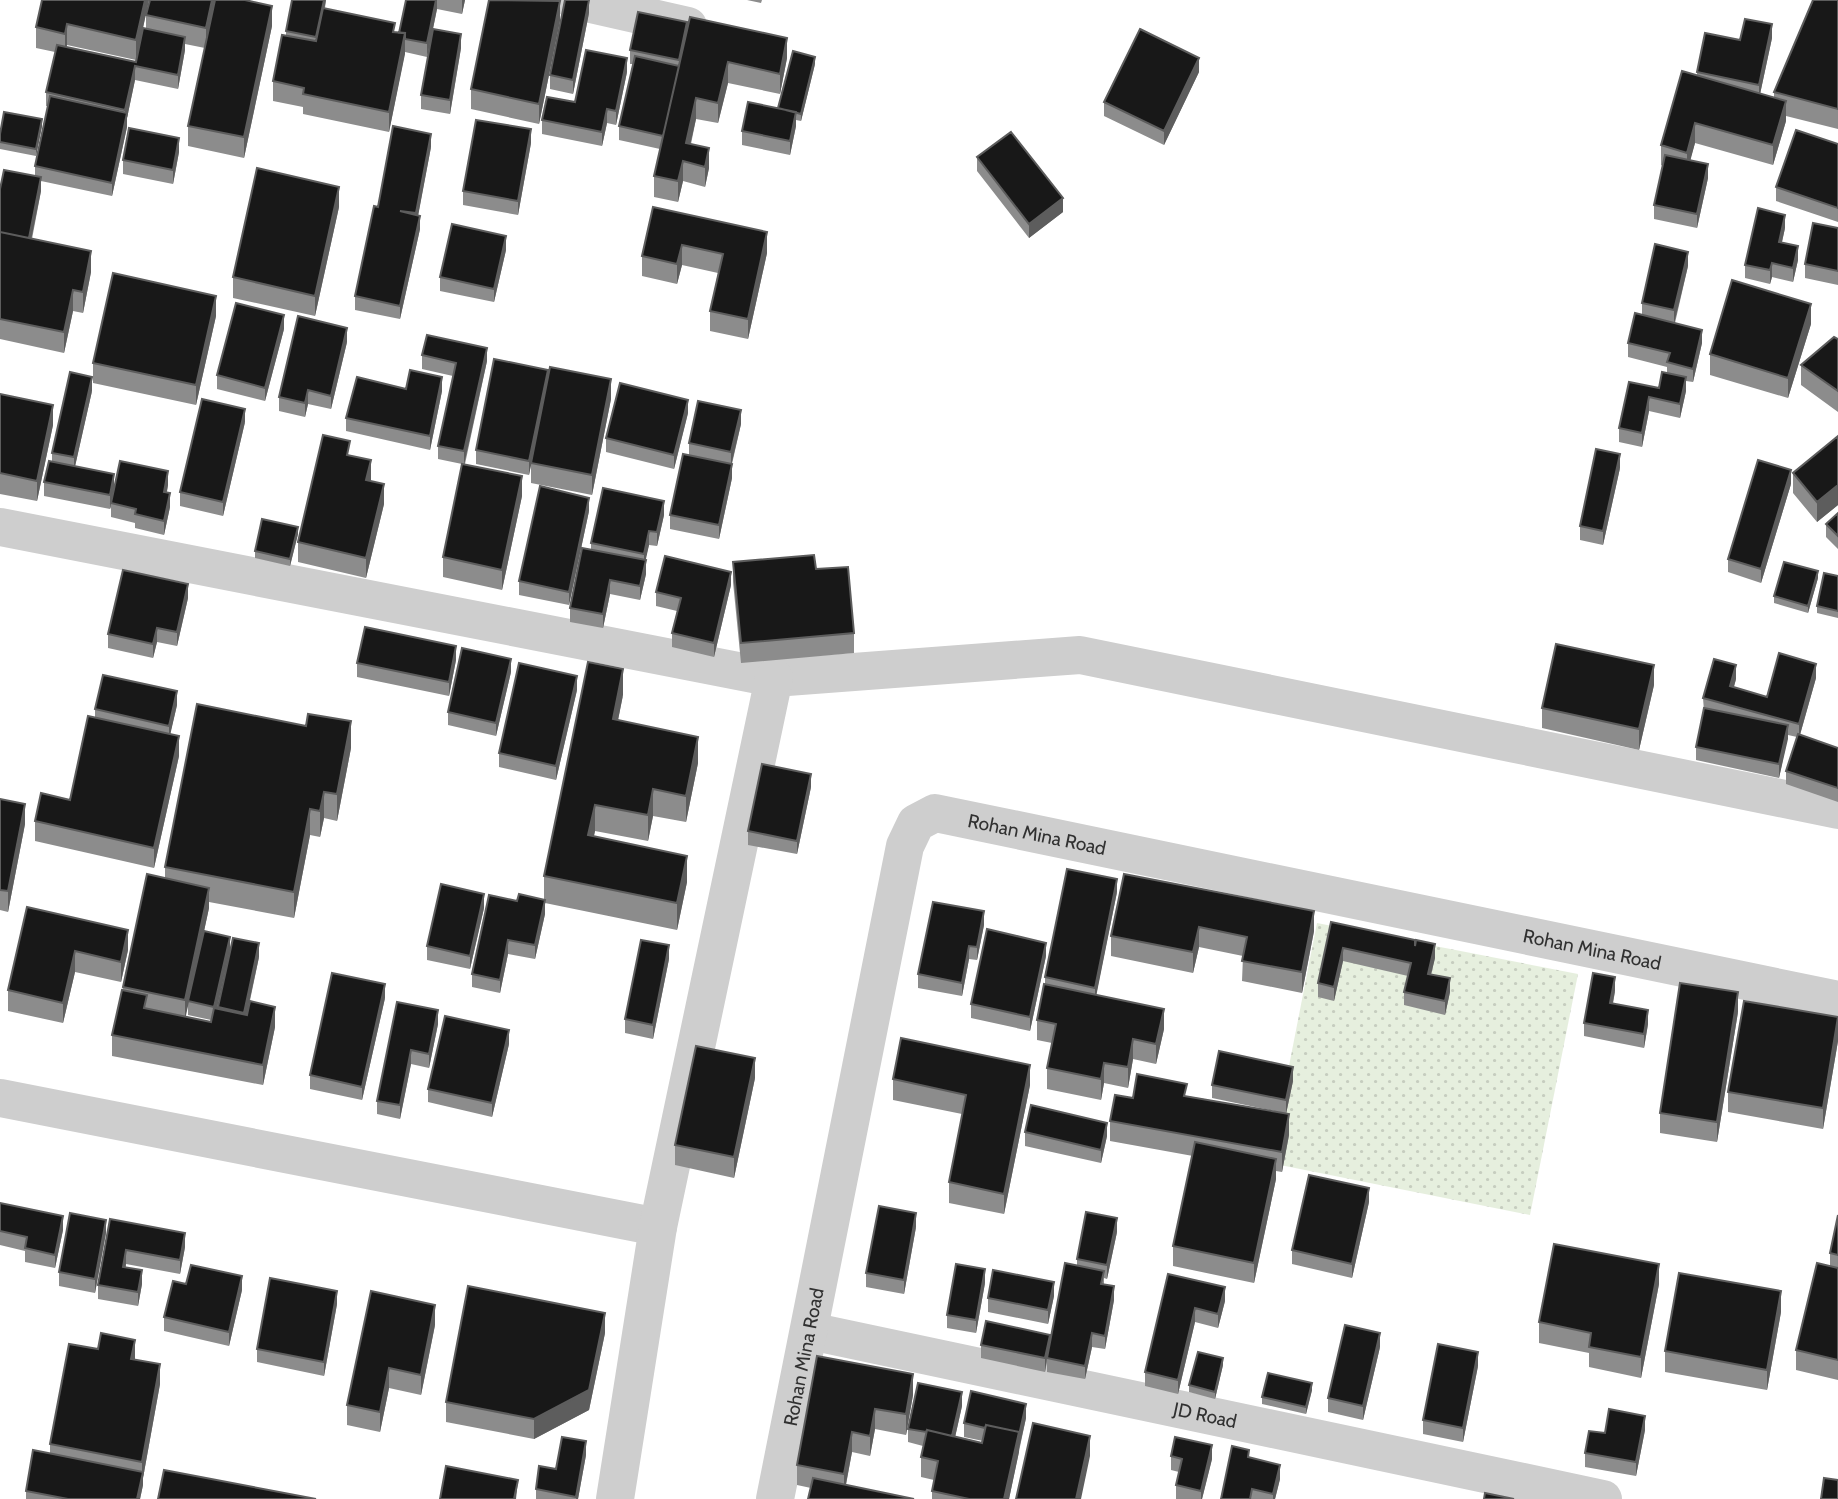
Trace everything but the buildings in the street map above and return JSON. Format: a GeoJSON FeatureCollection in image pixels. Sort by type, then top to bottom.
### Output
{"type":"FeatureCollection","features":[{"type":"Feature","properties":{"kind":"street"},"geometry":{"type":"LineString","coordinates":[[573,0],[688,26]]}},
{"type":"Feature","properties":{"kind":"street"},"geometry":{"type":"LineString","coordinates":[[0,527],[774,678],[1080,655],[1838,810]]}},
{"type":"Feature","properties":{"kind":"street"},"geometry":{"type":"LineString","coordinates":[[615,1499],[658,1227],[774,678]]}},
{"type":"Feature","properties":{"kind":"street","name":"Rohan Mina Road"},"geometry":{"type":"LineString","coordinates":[[775,1499],[905,846],[916,823],[934,813],[1838,1000]]}},
{"type":"Feature","properties":{"kind":"street"},"geometry":{"type":"LineString","coordinates":[[0,1098],[658,1227]]}},
{"type":"Feature","properties":{"kind":"street","name":"JD Road"},"geometry":{"type":"LineString","coordinates":[[810,1331],[1603,1499]]}},
{"type":"Feature","properties":{"kind":"green space"},"geometry":{"type":"Polygon","coordinates":[[[1317,923],[1578,974],[1530,1215],[1270,1163],[1317,923]]]}}]}
